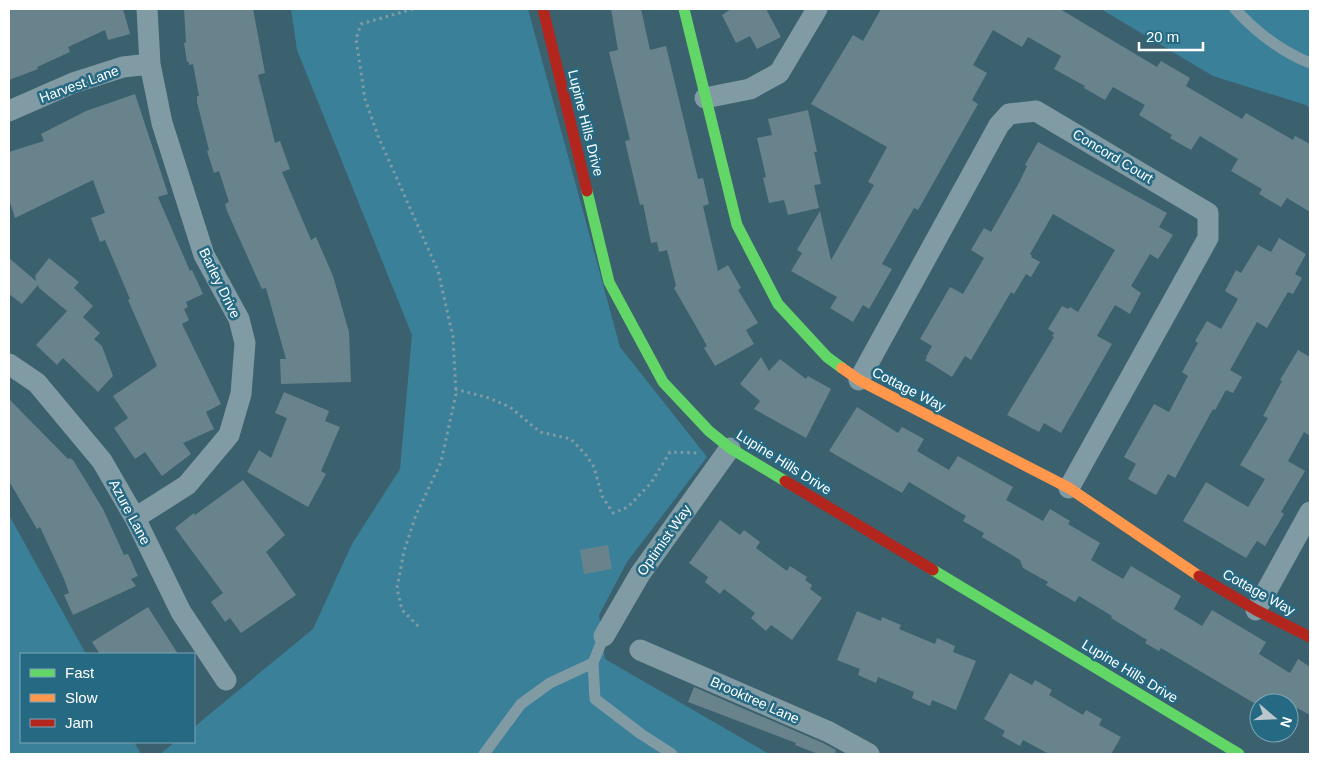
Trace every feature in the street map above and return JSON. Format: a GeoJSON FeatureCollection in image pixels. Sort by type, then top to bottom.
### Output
{"type":"FeatureCollection","features":[{"type":"Feature","properties":{"kind":"street","name":"Barley Drive"},"geometry":{"type":"LineString","coordinates":[[135,518],[187,485],[228,435],[241,394],[245,343],[239,319],[204,255],[162,123],[150,64],[147,9]]}},
{"type":"Feature","properties":{"kind":"street","name":"Lupine Hills Drive"},"geometry":{"type":"LineString","coordinates":[[543,9],[609,282],[663,382],[709,431],[730,448],[1239,754]]}},
{"type":"Feature","properties":{"kind":"street","name":"Cottage Way"},"geometry":{"type":"LineString","coordinates":[[684,9],[736,225],[778,304],[827,357],[859,380],[1069,488],[1181,565],[1256,610],[1310,637]]}},
{"type":"Feature","properties":{"kind":"street"},"geometry":{"type":"LineString","coordinates":[[705,98],[750,89],[779,73],[818,9]]}},
{"type":"Feature","properties":{"kind":"street","name":"Harvest Lane"},"geometry":{"type":"LineString","coordinates":[[9,111],[73,83],[123,67],[150,64]]}},
{"type":"Feature","properties":{"kind":"street","name":"Concord Court"},"geometry":{"type":"LineString","coordinates":[[859,380],[999,125],[1009,114],[1036,111],[1208,213],[1208,238],[1069,488]]}},
{"type":"Feature","properties":{"kind":"street","name":"Azure Lane"},"geometry":{"type":"LineString","coordinates":[[9,364],[36,383],[102,461],[135,518],[181,612],[226,680]]}},
{"type":"Feature","properties":{"kind":"street","name":"Optimist Way"},"geometry":{"type":"LineString","coordinates":[[604,636],[640,574],[730,448]]}},
{"type":"Feature","properties":{"kind":"street"},"geometry":{"type":"LineString","coordinates":[[1256,610],[1310,512]]}},
{"type":"Feature","properties":{"kind":"street","name":"Brooktree Lane"},"geometry":{"type":"LineString","coordinates":[[640,650],[829,732],[869,754]]}},
{"type":"Feature","properties":{"kind":"lane"},"geometry":{"type":"LineString","coordinates":[[1234,9],[1258,32],[1277,46],[1293,56],[1310,63]]}},
{"type":"Feature","properties":{"kind":"lane"},"geometry":{"type":"LineString","coordinates":[[604,636],[593,663],[595,698],[641,734],[672,754]]}},
{"type":"Feature","properties":{"kind":"lane"},"geometry":{"type":"LineString","coordinates":[[484,754],[521,704],[550,683],[593,663]]}},
{"type":"Feature","properties":{"kind":"path"},"geometry":{"type":"LineString","coordinates":[[413,9],[361,24],[356,39],[365,99],[378,136],[438,271],[453,337],[455,389],[440,462],[416,515],[404,550],[397,588],[402,610],[419,627]]}},
{"type":"Feature","properties":{"kind":"path"},"geometry":{"type":"LineString","coordinates":[[455,389],[489,398],[510,407],[540,432],[571,438],[594,466],[602,496],[613,513],[628,507],[651,483],[670,452],[695,454],[730,448]]}},
{"type":"Feature","properties":{"kind":"shaded area"},"geometry":{"type":"Polygon","coordinates":[[[291,9],[528,9],[620,347],[707,457],[627,562],[599,615],[605,659],[769,754],[160,754],[174,743],[195,743],[195,726],[313,629],[352,544],[400,469],[412,335],[297,50],[291,9]]]}},
{"type":"Feature","properties":{"kind":"shaded area"},"geometry":{"type":"Polygon","coordinates":[[[1101,9],[1310,9],[1310,108],[1306,105],[1213,76],[1101,9]]]}},
{"type":"Feature","properties":{"kind":"shaded area"},"geometry":{"type":"Polygon","coordinates":[[[9,515],[85,653],[20,653],[20,743],[135,743],[141,754],[9,754],[9,515]]]}},
{"type":"Feature","properties":{"kind":"building"},"geometry":{"type":"Polygon","coordinates":[[[9,9],[123,9],[130,34],[108,40],[105,30],[68,47],[70,52],[37,67],[38,69],[9,80],[9,9]]]}},
{"type":"Feature","properties":{"kind":"building"},"geometry":{"type":"Polygon","coordinates":[[[184,9],[253,9],[265,73],[258,75],[275,143],[280,141],[290,169],[282,172],[311,240],[316,237],[333,276],[349,332],[351,382],[281,384],[280,359],[286,359],[266,288],[262,289],[227,211],[225,204],[229,202],[219,171],[214,173],[207,151],[209,150],[197,102],[197,96],[199,96],[193,64],[189,65],[189,62],[187,62],[184,43],[186,42],[184,9]]]}},
{"type":"Feature","properties":{"kind":"building"},"geometry":{"type":"Polygon","coordinates":[[[611,9],[641,9],[650,50],[666,46],[698,179],[703,178],[709,204],[703,206],[718,271],[728,265],[741,288],[738,290],[758,323],[746,330],[754,344],[715,366],[704,348],[707,346],[674,288],[676,286],[667,250],[659,252],[657,242],[651,243],[643,204],[640,205],[625,141],[630,140],[609,52],[618,50],[611,9]]]}},
{"type":"Feature","properties":{"kind":"building"},"geometry":{"type":"Polygon","coordinates":[[[731,9],[766,9],[781,37],[757,49],[750,36],[736,43],[722,15],[731,9]]]}},
{"type":"Feature","properties":{"kind":"building"},"geometry":{"type":"Polygon","coordinates":[[[881,9],[1060,9],[1157,67],[1161,61],[1190,78],[1186,86],[1242,119],[1246,113],[1293,140],[1295,136],[1310,144],[1310,212],[1287,198],[1281,207],[1259,194],[1262,189],[1231,171],[1238,159],[1200,136],[1191,150],[1170,138],[1172,135],[1139,115],[1145,105],[1113,87],[1105,100],[1084,88],[1085,86],[1054,69],[1061,56],[1028,37],[1022,47],[993,30],[973,65],[987,73],[972,100],[978,104],[918,210],[914,208],[882,264],[892,269],[869,309],[863,305],[853,322],[830,308],[837,297],[791,271],[802,253],[797,250],[820,211],[831,260],[874,185],[868,182],[887,147],[811,104],[853,35],[863,41],[881,9]]]}},
{"type":"Feature","properties":{"kind":"building"},"geometry":{"type":"Polygon","coordinates":[[[135,94],[168,194],[158,197],[190,271],[192,270],[203,294],[186,302],[188,307],[184,309],[189,320],[182,324],[221,404],[206,412],[214,429],[183,443],[191,454],[162,476],[145,452],[135,459],[114,428],[128,418],[113,396],[157,366],[128,300],[130,299],[105,240],[100,242],[91,218],[105,213],[93,180],[15,218],[9,199],[9,152],[44,141],[41,134],[86,111],[135,94]]]}},
{"type":"Feature","properties":{"kind":"building"},"geometry":{"type":"Polygon","coordinates":[[[808,110],[817,152],[814,152],[821,184],[814,185],[819,208],[788,215],[784,200],[769,203],[763,178],[766,177],[757,138],[772,135],[768,119],[808,110]]]}},
{"type":"Feature","properties":{"kind":"building"},"geometry":{"type":"Polygon","coordinates":[[[1038,142],[1167,213],[1159,227],[1173,235],[1158,259],[1150,254],[1131,286],[1141,293],[1130,314],[1115,305],[1097,336],[1112,344],[1061,433],[1044,423],[1039,432],[1007,415],[1054,337],[1052,336],[1054,333],[1048,329],[1062,306],[1068,309],[1070,307],[1078,312],[1115,250],[1053,214],[1030,254],[1031,257],[1040,262],[1031,277],[1026,274],[1014,294],[1011,292],[971,360],[965,356],[952,377],[925,360],[932,346],[920,339],[950,287],[963,294],[984,258],[971,250],[984,228],[991,232],[1020,181],[1027,166],[1025,165],[1038,142]]]}},
{"type":"Feature","properties":{"kind":"building"},"geometry":{"type":"Polygon","coordinates":[[[1279,238],[1306,254],[1295,274],[1302,278],[1293,294],[1288,292],[1267,328],[1257,322],[1230,370],[1242,377],[1233,393],[1226,390],[1215,410],[1213,409],[1175,478],[1168,474],[1156,495],[1128,479],[1136,464],[1124,457],[1154,404],[1169,412],[1188,376],[1182,372],[1198,343],[1195,341],[1207,321],[1221,329],[1238,299],[1225,291],[1236,270],[1241,273],[1258,245],[1271,252],[1279,238]]]}},
{"type":"Feature","properties":{"kind":"building"},"geometry":{"type":"Polygon","coordinates":[[[9,258],[36,281],[35,276],[49,258],[79,282],[74,288],[93,306],[83,317],[100,333],[94,339],[102,346],[113,376],[98,392],[63,358],[57,365],[36,345],[67,311],[39,288],[38,285],[22,304],[9,294],[9,258]]]}},
{"type":"Feature","properties":{"kind":"building"},"geometry":{"type":"Polygon","coordinates":[[[1298,350],[1310,357],[1310,436],[1304,432],[1288,461],[1305,471],[1281,512],[1284,514],[1265,546],[1257,541],[1246,558],[1183,521],[1206,482],[1248,507],[1265,479],[1240,465],[1268,418],[1263,416],[1282,381],[1280,380],[1298,350]]]}},
{"type":"Feature","properties":{"kind":"building"},"geometry":{"type":"Polygon","coordinates":[[[761,357],[769,371],[780,359],[806,379],[808,376],[831,389],[806,438],[754,409],[760,401],[740,384],[761,357]]]}},
{"type":"Feature","properties":{"kind":"building"},"geometry":{"type":"Polygon","coordinates":[[[284,392],[329,411],[325,421],[340,427],[321,471],[326,474],[308,507],[247,472],[259,450],[271,458],[287,418],[275,413],[284,392]]]}},
{"type":"Feature","properties":{"kind":"building"},"geometry":{"type":"Polygon","coordinates":[[[9,399],[68,459],[73,460],[103,509],[124,555],[128,554],[138,576],[131,579],[136,586],[73,615],[64,595],[69,593],[64,579],[40,527],[37,529],[9,481],[9,399]]]}},
{"type":"Feature","properties":{"kind":"building"},"geometry":{"type":"Polygon","coordinates":[[[857,407],[898,433],[902,427],[924,439],[917,451],[949,470],[958,456],[1013,487],[1006,500],[1043,521],[1050,509],[1070,521],[1068,524],[1100,543],[1091,560],[1123,579],[1131,566],[1181,596],[1174,609],[1202,626],[1212,610],[1266,642],[1259,654],[1290,673],[1298,659],[1310,667],[1310,715],[1299,709],[1299,693],[1249,693],[1249,700],[1161,648],[1159,651],[1145,643],[1147,640],[1079,596],[1075,602],[1046,585],[1048,582],[1023,568],[1020,560],[982,537],[984,533],[963,521],[966,516],[909,482],[902,493],[829,451],[857,407]]]}},
{"type":"Feature","properties":{"kind":"building"},"geometry":{"type":"Polygon","coordinates":[[[243,480],[285,535],[266,552],[296,595],[241,633],[230,618],[225,622],[211,602],[223,593],[175,528],[243,480]]]}},
{"type":"Feature","properties":{"kind":"building"},"geometry":{"type":"Polygon","coordinates":[[[720,520],[740,535],[744,530],[760,542],[756,548],[787,571],[790,566],[807,577],[805,580],[812,585],[810,589],[822,598],[792,640],[771,625],[766,631],[751,618],[755,613],[724,589],[720,594],[705,582],[708,577],[689,563],[720,520]]]}},
{"type":"Feature","properties":{"kind":"building"},"geometry":{"type":"Polygon","coordinates":[[[608,545],[612,569],[584,574],[580,550],[608,545]]]}},
{"type":"Feature","properties":{"kind":"building"},"geometry":{"type":"Polygon","coordinates":[[[148,607],[177,653],[99,653],[92,642],[148,607]]]}},
{"type":"Feature","properties":{"kind":"building"},"geometry":{"type":"Polygon","coordinates":[[[857,611],[881,621],[882,617],[901,625],[899,629],[935,644],[937,638],[955,646],[953,652],[976,661],[956,710],[932,700],[930,706],[912,698],[914,692],[878,677],[876,683],[858,675],[860,669],[837,660],[857,611]]]}},
{"type":"Feature","properties":{"kind":"building"},"geometry":{"type":"Polygon","coordinates":[[[1010,673],[1032,685],[1035,680],[1052,690],[1049,695],[1083,715],[1086,710],[1102,719],[1099,725],[1121,737],[1111,754],[1049,754],[1023,740],[1020,746],[1002,736],[1005,731],[984,719],[1010,673]]]}},
{"type":"Feature","properties":{"kind":"building"},"geometry":{"type":"Polygon","coordinates":[[[694,687],[823,743],[836,750],[835,754],[818,754],[795,745],[796,743],[688,702],[694,687]]]}},
{"type":"Feature","properties":{"kind":"traffic: fast"},"geometry":{"type":"LineString","coordinates":[[684,9],[737,225],[778,304],[827,357],[842,368]]}},
{"type":"Feature","properties":{"kind":"traffic: fast"},"geometry":{"type":"LineString","coordinates":[[587,191],[609,282],[663,382],[709,431],[730,448],[785,481]]}},
{"type":"Feature","properties":{"kind":"traffic: fast"},"geometry":{"type":"LineString","coordinates":[[933,570],[1239,754]]}},
{"type":"Feature","properties":{"kind":"traffic: slow"},"geometry":{"type":"LineString","coordinates":[[842,368],[859,380],[1069,488],[1199,576]]}},
{"type":"Feature","properties":{"kind":"traffic: jam"},"geometry":{"type":"LineString","coordinates":[[543,9],[587,191]]}},
{"type":"Feature","properties":{"kind":"traffic: jam"},"geometry":{"type":"LineString","coordinates":[[785,481],[933,570]]}},
{"type":"Feature","properties":{"kind":"traffic: jam"},"geometry":{"type":"LineString","coordinates":[[1199,576],[1256,610],[1310,637]]}}]}
